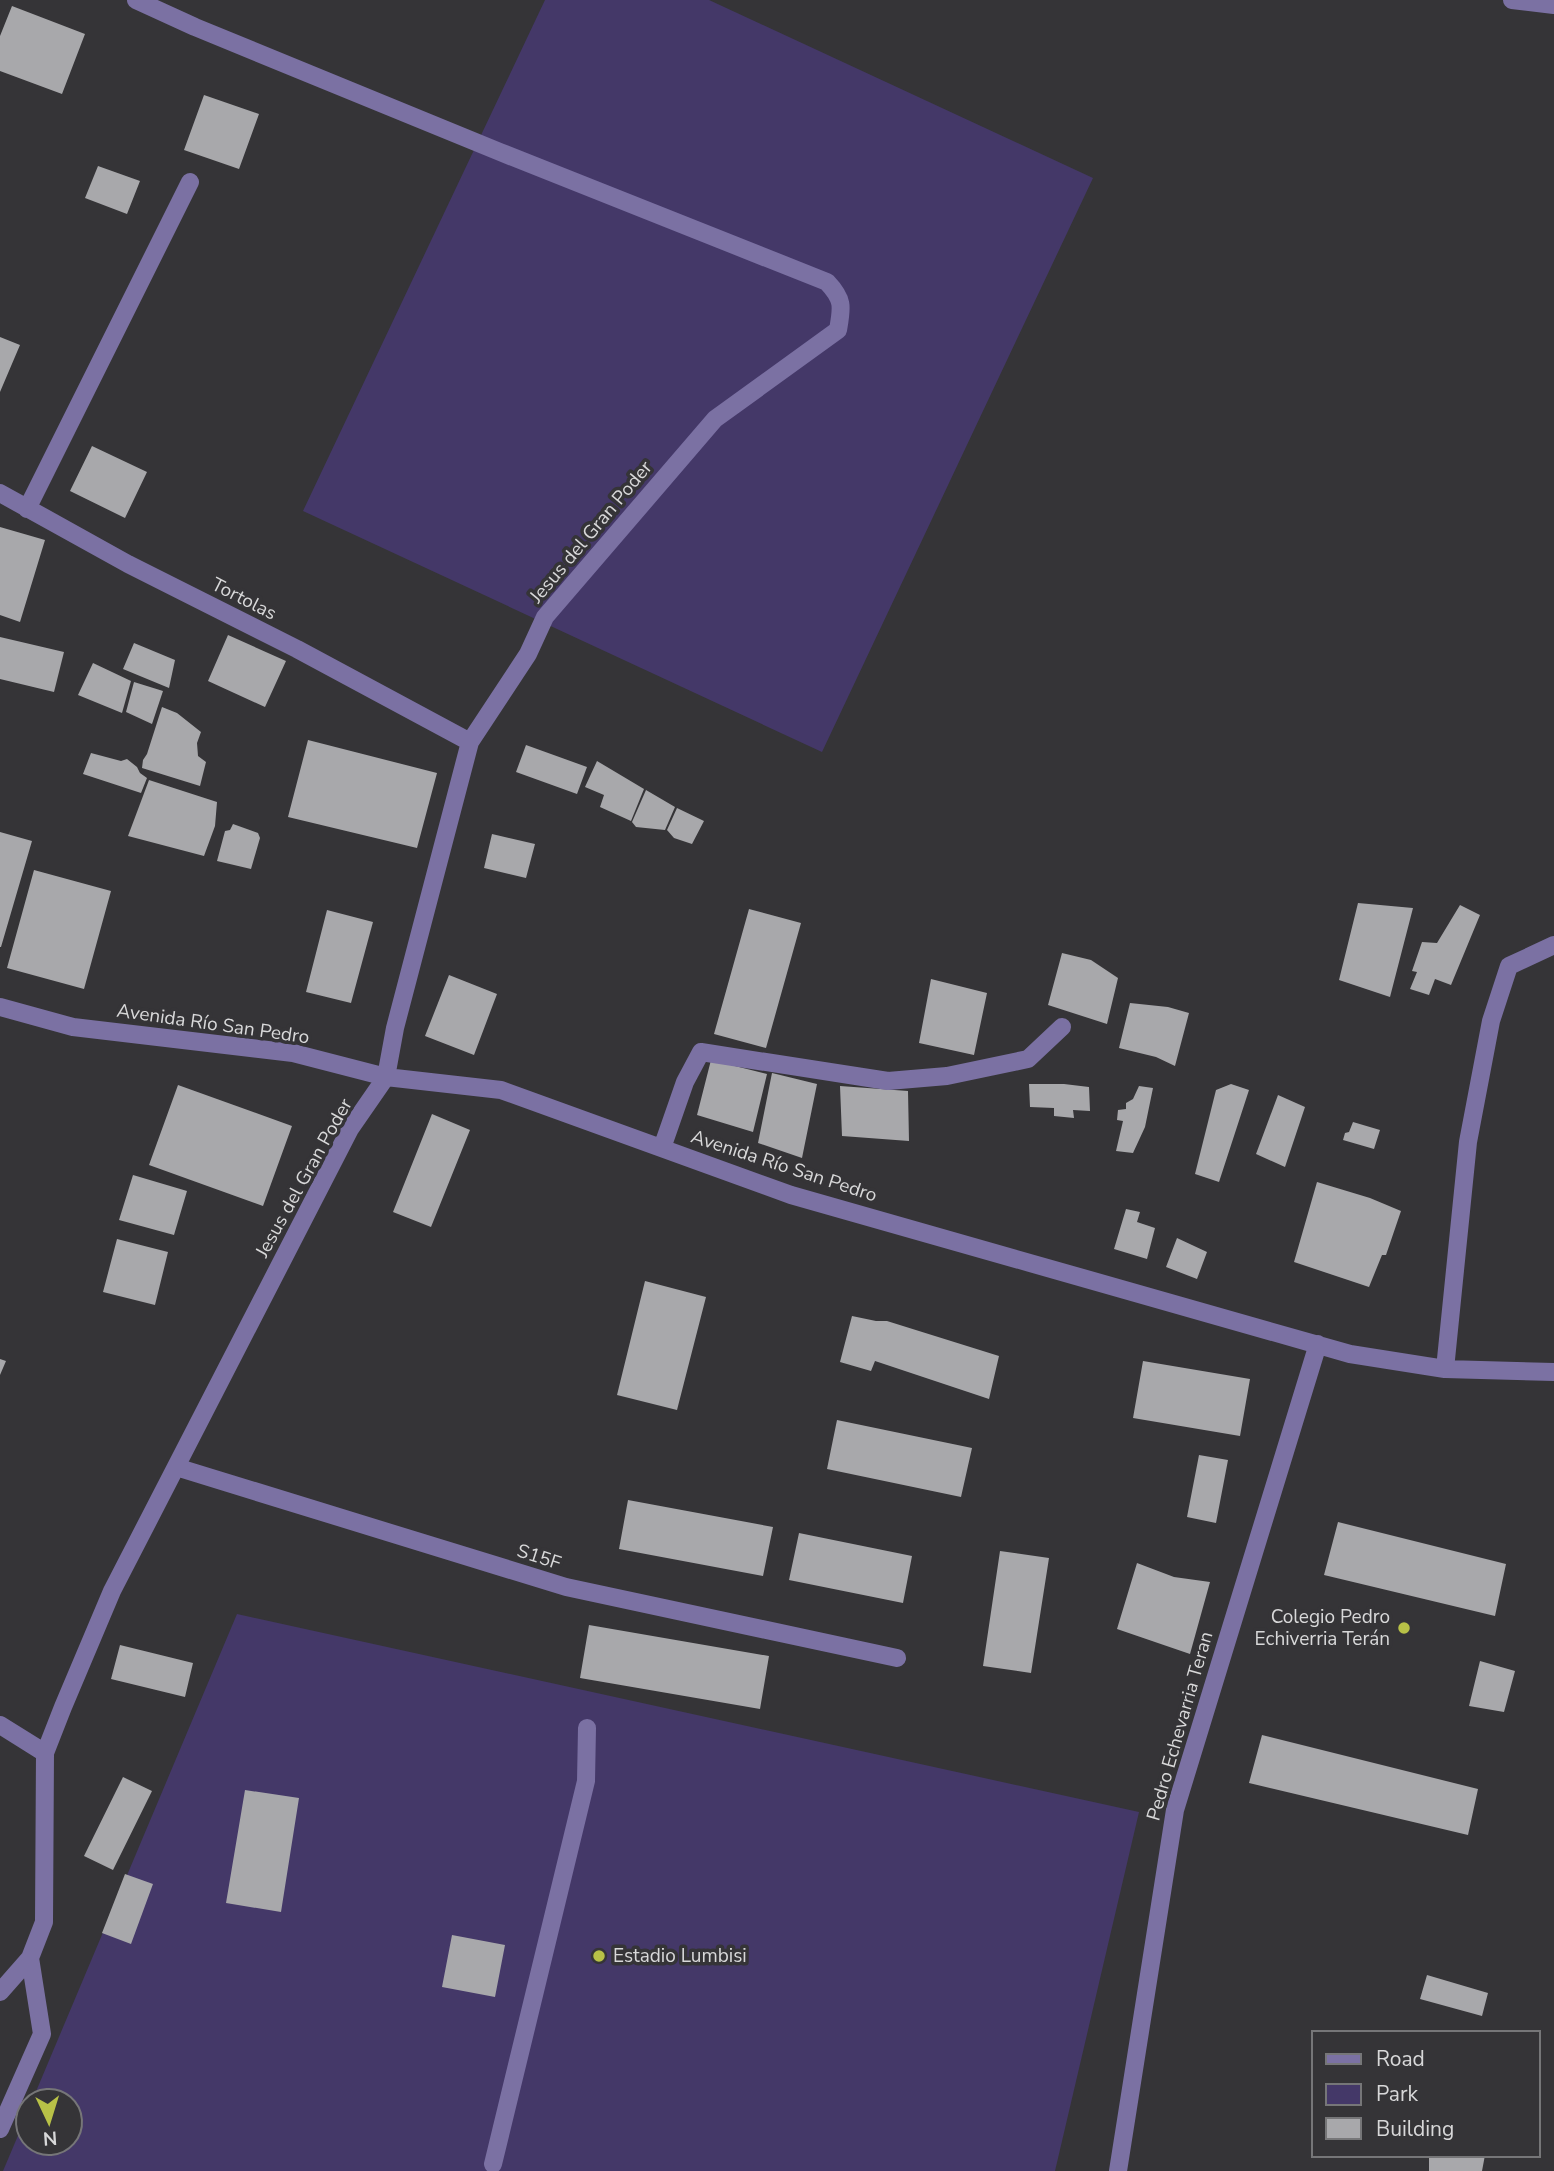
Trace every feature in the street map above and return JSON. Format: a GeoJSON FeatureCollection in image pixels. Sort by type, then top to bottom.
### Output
{"type":"FeatureCollection","features":[{"type":"Feature","properties":{"kind":"street","name":"Jesus del Gran Poder"},"geometry":{"type":"LineString","coordinates":[[0,1992],[30,1958],[44,1922],[45,1753],[112,1591],[350,1129],[386,1077],[395,1028],[470,743],[528,654],[545,617],[715,419],[838,330],[842,309],[838,294],[827,282],[474,141],[195,27],[136,0]]}},
{"type":"Feature","properties":{"kind":"street"},"geometry":{"type":"LineString","coordinates":[[1512,0],[1554,5]]}},
{"type":"Feature","properties":{"kind":"street"},"geometry":{"type":"LineString","coordinates":[[27,509],[190,182]]}},
{"type":"Feature","properties":{"kind":"street","name":"Tortolas"},"geometry":{"type":"LineString","coordinates":[[0,493],[128,564],[297,649],[470,743]]}},
{"type":"Feature","properties":{"kind":"street"},"geometry":{"type":"LineString","coordinates":[[1445,1369],[1468,1142],[1491,1021],[1509,966],[1554,945]]}},
{"type":"Feature","properties":{"kind":"street","name":"Avenida Río San Pedro"},"geometry":{"type":"LineString","coordinates":[[0,1007],[73,1027],[293,1054],[386,1077],[501,1090],[791,1195],[1350,1354],[1445,1369],[1554,1371]]}},
{"type":"Feature","properties":{"kind":"street"},"geometry":{"type":"LineString","coordinates":[[662,1148],[685,1082],[701,1052],[888,1081],[947,1076],[1028,1059],[1062,1027]]}},
{"type":"Feature","properties":{"kind":"street","name":"Pedro Echevarria Teran"},"geometry":{"type":"LineString","coordinates":[[1118,2171],[1175,1810],[1318,1344]]}},
{"type":"Feature","properties":{"kind":"street","name":"S15F"},"geometry":{"type":"LineString","coordinates":[[176,1467],[566,1587],[897,1658]]}},
{"type":"Feature","properties":{"kind":"street"},"geometry":{"type":"LineString","coordinates":[[0,1725],[45,1753]]}},
{"type":"Feature","properties":{"kind":"street"},"geometry":{"type":"LineString","coordinates":[[493,2164],[586,1781],[587,1728]]}},
{"type":"Feature","properties":{"kind":"street"},"geometry":{"type":"LineString","coordinates":[[0,2129],[42,2034],[30,1958]]}},
{"type":"Feature","properties":{"kind":"green space"},"geometry":{"type":"Polygon","coordinates":[[[545,0],[709,0],[1093,178],[822,752],[303,511],[545,0]]]}},
{"type":"Feature","properties":{"kind":"green space","name":"Estadio Lumbisi"},"geometry":{"type":"Polygon","coordinates":[[[237,1614],[1139,1812],[1055,2171],[3,2171],[14,2145],[14,2157],[84,2157],[84,2087],[38,2087],[237,1614]]]}},
{"type":"Feature","properties":{"kind":"building"},"geometry":{"type":"Polygon","coordinates":[[[12,6],[85,34],[62,94],[0,71],[0,36],[12,6]]]}},
{"type":"Feature","properties":{"kind":"building"},"geometry":{"type":"Polygon","coordinates":[[[204,95],[259,114],[239,169],[184,150],[204,95]]]}},
{"type":"Feature","properties":{"kind":"building"},"geometry":{"type":"Polygon","coordinates":[[[98,166],[140,181],[127,214],[85,198],[98,166]]]}},
{"type":"Feature","properties":{"kind":"building"},"geometry":{"type":"Polygon","coordinates":[[[0,337],[20,345],[0,392],[0,337]]]}},
{"type":"Feature","properties":{"kind":"building"},"geometry":{"type":"Polygon","coordinates":[[[92,446],[147,472],[125,518],[70,491],[92,446]]]}},
{"type":"Feature","properties":{"kind":"building"},"geometry":{"type":"Polygon","coordinates":[[[0,527],[45,540],[20,622],[0,615],[0,527]]]}},
{"type":"Feature","properties":{"kind":"building"},"geometry":{"type":"Polygon","coordinates":[[[228,635],[286,661],[265,707],[208,681],[228,635]]]}},
{"type":"Feature","properties":{"kind":"building"},"geometry":{"type":"Polygon","coordinates":[[[0,637],[64,652],[54,692],[0,679],[0,637]]]}},
{"type":"Feature","properties":{"kind":"building"},"geometry":{"type":"Polygon","coordinates":[[[134,643],[175,660],[169,688],[123,669],[134,643]]]}},
{"type":"Feature","properties":{"kind":"building"},"geometry":{"type":"Polygon","coordinates":[[[93,663],[131,681],[122,713],[78,695],[93,663]]]}},
{"type":"Feature","properties":{"kind":"building"},"geometry":{"type":"Polygon","coordinates":[[[134,682],[163,691],[152,724],[126,712],[134,682]]]}},
{"type":"Feature","properties":{"kind":"building"},"geometry":{"type":"Polygon","coordinates":[[[162,707],[177,713],[201,732],[197,743],[198,756],[206,762],[200,786],[142,768],[162,707]]]}},
{"type":"Feature","properties":{"kind":"building"},"geometry":{"type":"Polygon","coordinates":[[[308,740],[437,773],[417,848],[288,817],[308,740]]]}},
{"type":"Feature","properties":{"kind":"building"},"geometry":{"type":"Polygon","coordinates":[[[526,745],[587,767],[577,794],[516,772],[526,745]]]}},
{"type":"Feature","properties":{"kind":"building"},"geometry":{"type":"Polygon","coordinates":[[[91,753],[121,761],[127,759],[137,767],[147,778],[141,793],[83,774],[91,753]]]}},
{"type":"Feature","properties":{"kind":"building"},"geometry":{"type":"Polygon","coordinates":[[[597,761],[644,789],[631,821],[600,807],[604,795],[585,787],[597,761]]]}},
{"type":"Feature","properties":{"kind":"building"},"geometry":{"type":"Polygon","coordinates":[[[149,780],[217,802],[215,826],[204,856],[128,836],[149,780]]]}},
{"type":"Feature","properties":{"kind":"building"},"geometry":{"type":"Polygon","coordinates":[[[646,790],[675,807],[665,830],[636,827],[632,822],[646,790]]]}},
{"type":"Feature","properties":{"kind":"building"},"geometry":{"type":"Polygon","coordinates":[[[677,808],[704,821],[692,844],[674,838],[667,830],[677,808]]]}},
{"type":"Feature","properties":{"kind":"building"},"geometry":{"type":"Polygon","coordinates":[[[233,824],[258,833],[260,838],[251,869],[217,861],[225,831],[230,830],[233,824]]]}},
{"type":"Feature","properties":{"kind":"building"},"geometry":{"type":"Polygon","coordinates":[[[0,832],[32,841],[1,947],[0,947],[0,832]]]}},
{"type":"Feature","properties":{"kind":"building"},"geometry":{"type":"Polygon","coordinates":[[[492,834],[535,844],[526,878],[484,868],[492,834]]]}},
{"type":"Feature","properties":{"kind":"building"},"geometry":{"type":"Polygon","coordinates":[[[34,870],[111,891],[84,989],[7,968],[34,870]]]}},
{"type":"Feature","properties":{"kind":"building"},"geometry":{"type":"Polygon","coordinates":[[[1358,903],[1413,908],[1390,997],[1339,980],[1358,903]]]}},
{"type":"Feature","properties":{"kind":"building"},"geometry":{"type":"Polygon","coordinates":[[[1460,905],[1480,915],[1451,985],[1435,979],[1429,995],[1410,989],[1417,972],[1412,971],[1422,942],[1437,943],[1460,905]]]}},
{"type":"Feature","properties":{"kind":"building"},"geometry":{"type":"Polygon","coordinates":[[[749,909],[801,923],[766,1048],[714,1034],[749,909]]]}},
{"type":"Feature","properties":{"kind":"building"},"geometry":{"type":"Polygon","coordinates":[[[327,910],[373,922],[351,1003],[306,992],[327,910]]]}},
{"type":"Feature","properties":{"kind":"building"},"geometry":{"type":"Polygon","coordinates":[[[1062,953],[1091,960],[1118,978],[1107,1024],[1048,1005],[1062,953]]]}},
{"type":"Feature","properties":{"kind":"building"},"geometry":{"type":"Polygon","coordinates":[[[449,975],[497,994],[474,1055],[425,1036],[449,975]]]}},
{"type":"Feature","properties":{"kind":"building"},"geometry":{"type":"Polygon","coordinates":[[[931,979],[987,993],[974,1055],[919,1043],[931,979]]]}},
{"type":"Feature","properties":{"kind":"building"},"geometry":{"type":"Polygon","coordinates":[[[1130,1003],[1168,1007],[1189,1013],[1175,1066],[1156,1057],[1119,1048],[1130,1003]]]}},
{"type":"Feature","properties":{"kind":"building"},"geometry":{"type":"Polygon","coordinates":[[[711,1060],[767,1074],[753,1132],[697,1115],[711,1060]]]}},
{"type":"Feature","properties":{"kind":"building"},"geometry":{"type":"Polygon","coordinates":[[[772,1073],[817,1084],[802,1158],[758,1143],[772,1073]]]}},
{"type":"Feature","properties":{"kind":"building"},"geometry":{"type":"Polygon","coordinates":[[[1029,1084],[1089,1087],[1090,1111],[1073,1110],[1074,1118],[1054,1116],[1054,1108],[1030,1107],[1029,1084]]]}},
{"type":"Feature","properties":{"kind":"building"},"geometry":{"type":"Polygon","coordinates":[[[1231,1084],[1249,1090],[1219,1182],[1195,1174],[1216,1090],[1231,1084]]]}},
{"type":"Feature","properties":{"kind":"building"},"geometry":{"type":"Polygon","coordinates":[[[178,1085],[292,1126],[263,1206],[149,1165],[178,1085]]]}},
{"type":"Feature","properties":{"kind":"building"},"geometry":{"type":"Polygon","coordinates":[[[840,1086],[908,1091],[909,1141],[842,1136],[840,1086]]]}},
{"type":"Feature","properties":{"kind":"building"},"geometry":{"type":"Polygon","coordinates":[[[1139,1086],[1153,1088],[1145,1127],[1133,1153],[1116,1151],[1123,1121],[1117,1120],[1118,1110],[1126,1109],[1126,1103],[1133,1099],[1139,1086]]]}},
{"type":"Feature","properties":{"kind":"building"},"geometry":{"type":"Polygon","coordinates":[[[1278,1095],[1305,1107],[1285,1167],[1256,1154],[1278,1095]]]}},
{"type":"Feature","properties":{"kind":"building"},"geometry":{"type":"Polygon","coordinates":[[[432,1114],[470,1130],[431,1227],[393,1212],[432,1114]]]}},
{"type":"Feature","properties":{"kind":"building"},"geometry":{"type":"Polygon","coordinates":[[[1353,1122],[1380,1130],[1374,1149],[1343,1140],[1353,1122]]]}},
{"type":"Feature","properties":{"kind":"building"},"geometry":{"type":"Polygon","coordinates":[[[133,1175],[187,1191],[174,1235],[119,1220],[133,1175]]]}},
{"type":"Feature","properties":{"kind":"building"},"geometry":{"type":"Polygon","coordinates":[[[1317,1182],[1370,1198],[1401,1211],[1386,1255],[1382,1255],[1369,1287],[1294,1262],[1317,1182]]]}},
{"type":"Feature","properties":{"kind":"building"},"geometry":{"type":"Polygon","coordinates":[[[1126,1209],[1140,1212],[1137,1222],[1155,1228],[1147,1259],[1114,1249],[1126,1209]]]}},
{"type":"Feature","properties":{"kind":"building"},"geometry":{"type":"Polygon","coordinates":[[[1177,1238],[1207,1252],[1197,1279],[1166,1267],[1177,1238]]]}},
{"type":"Feature","properties":{"kind":"building"},"geometry":{"type":"Polygon","coordinates":[[[117,1239],[168,1252],[155,1305],[103,1292],[117,1239]]]}},
{"type":"Feature","properties":{"kind":"building"},"geometry":{"type":"Polygon","coordinates":[[[645,1281],[706,1297],[677,1410],[617,1395],[645,1281]]]}},
{"type":"Feature","properties":{"kind":"building"},"geometry":{"type":"Polygon","coordinates":[[[852,1316],[887,1321],[999,1356],[989,1399],[875,1361],[871,1371],[840,1362],[852,1316]]]}},
{"type":"Feature","properties":{"kind":"building"},"geometry":{"type":"Polygon","coordinates":[[[0,1359],[6,1361],[0,1375],[0,1359]]]}},
{"type":"Feature","properties":{"kind":"building"},"geometry":{"type":"Polygon","coordinates":[[[1143,1361],[1250,1379],[1240,1436],[1133,1418],[1143,1361]]]}},
{"type":"Feature","properties":{"kind":"building"},"geometry":{"type":"Polygon","coordinates":[[[837,1420],[972,1448],[961,1497],[827,1469],[837,1420]]]}},
{"type":"Feature","properties":{"kind":"building"},"geometry":{"type":"Polygon","coordinates":[[[1199,1455],[1228,1460],[1216,1523],[1187,1517],[1199,1455]]]}},
{"type":"Feature","properties":{"kind":"building"},"geometry":{"type":"Polygon","coordinates":[[[628,1500],[773,1527],[763,1576],[619,1549],[628,1500]]]}},
{"type":"Feature","properties":{"kind":"building"},"geometry":{"type":"Polygon","coordinates":[[[1338,1522],[1506,1564],[1495,1616],[1324,1575],[1338,1522]]]}},
{"type":"Feature","properties":{"kind":"building"},"geometry":{"type":"Polygon","coordinates":[[[799,1533],[912,1556],[903,1603],[789,1580],[799,1533]]]}},
{"type":"Feature","properties":{"kind":"building"},"geometry":{"type":"Polygon","coordinates":[[[1000,1551],[1049,1558],[1031,1673],[983,1666],[1000,1551]]]}},
{"type":"Feature","properties":{"kind":"building"},"geometry":{"type":"Polygon","coordinates":[[[1137,1563],[1174,1577],[1210,1582],[1190,1654],[1117,1629],[1137,1563]]]}},
{"type":"Feature","properties":{"kind":"building"},"geometry":{"type":"Polygon","coordinates":[[[589,1625],[769,1656],[760,1709],[580,1678],[589,1625]]]}},
{"type":"Feature","properties":{"kind":"building"},"geometry":{"type":"Polygon","coordinates":[[[120,1645],[193,1663],[185,1697],[111,1679],[120,1645]]]}},
{"type":"Feature","properties":{"kind":"building"},"geometry":{"type":"Polygon","coordinates":[[[1480,1661],[1515,1671],[1504,1712],[1469,1706],[1480,1661]]]}},
{"type":"Feature","properties":{"kind":"building"},"geometry":{"type":"Polygon","coordinates":[[[1262,1735],[1478,1789],[1468,1835],[1249,1783],[1262,1735]]]}},
{"type":"Feature","properties":{"kind":"building"},"geometry":{"type":"Polygon","coordinates":[[[123,1777],[152,1791],[113,1870],[84,1856],[123,1777]]]}},
{"type":"Feature","properties":{"kind":"building"},"geometry":{"type":"Polygon","coordinates":[[[245,1790],[299,1798],[281,1912],[226,1903],[245,1790]]]}},
{"type":"Feature","properties":{"kind":"building"},"geometry":{"type":"Polygon","coordinates":[[[125,1874],[153,1884],[131,1944],[102,1933],[125,1874]]]}},
{"type":"Feature","properties":{"kind":"building"},"geometry":{"type":"Polygon","coordinates":[[[452,1935],[505,1945],[495,1997],[442,1987],[452,1935]]]}},
{"type":"Feature","properties":{"kind":"building"},"geometry":{"type":"Polygon","coordinates":[[[1427,1975],[1488,1993],[1482,2016],[1420,1999],[1427,1975]]]}},
{"type":"Feature","properties":{"kind":"building"},"geometry":{"type":"Polygon","coordinates":[[[1429,2157],[1485,2157],[1482,2171],[1429,2171],[1429,2157]]]}},
{"type":"Feature","properties":{"kind":"place","name":"Colegio Pedro Echiverria Terán"},"geometry":{"type":"Point","coordinates":[1404,1628]}},
{"type":"Feature","properties":{"kind":"place","name":"Estadio Lumbisi"},"geometry":{"type":"Point","coordinates":[599,1956]}}]}
